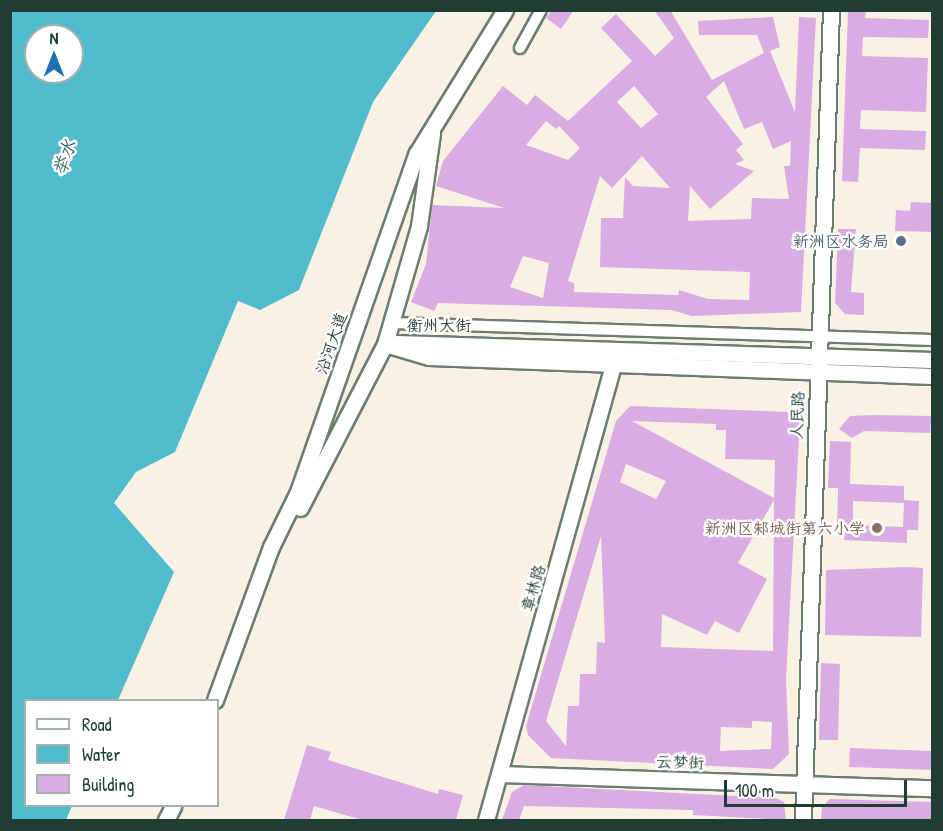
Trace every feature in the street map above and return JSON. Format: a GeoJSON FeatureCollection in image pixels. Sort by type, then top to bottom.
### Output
{"type":"FeatureCollection","features":[{"type":"Feature","properties":{"kind":"main road","name":"沿河大道"},"geometry":{"type":"LineString","coordinates":[[215,699],[281,527],[404,185],[433,127],[506,10]]}},
{"type":"Feature","properties":{"kind":"main road","name":"人民路"},"geometry":{"type":"LineString","coordinates":[[803,820],[816,364],[831,10]]}},
{"type":"Feature","properties":{"kind":"main road"},"geometry":{"type":"LineString","coordinates":[[281,527],[298,511],[386,344],[418,226],[433,127]]}},
{"type":"Feature","properties":{"kind":"main road","name":"衡州大街"},"geometry":{"type":"LineString","coordinates":[[386,344],[816,364],[933,376]]}},
{"type":"Feature","properties":{"kind":"main road","name":"衡州大街"},"geometry":{"type":"LineString","coordinates":[[386,344],[429,357],[613,364],[816,364],[933,360]]}},
{"type":"Feature","properties":{"kind":"main road","name":"章林路"},"geometry":{"type":"LineString","coordinates":[[486,820],[613,364]]}},
{"type":"Feature","properties":{"kind":"main road","name":"云梦街"},"geometry":{"type":"LineString","coordinates":[[499,774],[933,788]]}},
{"type":"Feature","properties":{"kind":"street"},"geometry":{"type":"LineString","coordinates":[[520,48],[541,10]]}},
{"type":"Feature","properties":{"kind":"street"},"geometry":{"type":"LineString","coordinates":[[392,323],[933,340]]}},
{"type":"Feature","properties":{"kind":"water","name":"举水"},"geometry":{"type":"Polygon","coordinates":[[[10,11],[436,11],[373,102],[299,290],[260,310],[238,301],[175,452],[136,472],[114,503],[174,572],[118,699],[24,699],[24,807],[72,807],[66,820],[11,820],[10,11]]]}},
{"type":"Feature","properties":{"kind":"building"},"geometry":{"type":"Polygon","coordinates":[[[552,10],[574,10],[561,29],[546,18],[552,10]]]}},
{"type":"Feature","properties":{"kind":"building"},"geometry":{"type":"Polygon","coordinates":[[[654,10],[670,10],[712,80],[764,53],[757,35],[699,35],[698,21],[773,17],[780,47],[770,51],[795,112],[799,17],[816,18],[801,312],[692,316],[671,310],[438,303],[434,311],[411,302],[426,264],[432,205],[504,208],[436,186],[443,161],[503,86],[527,105],[535,95],[568,121],[632,61],[601,28],[616,14],[655,56],[674,38],[654,10]],[[724,81],[706,97],[743,144],[736,150],[744,160],[735,164],[754,171],[710,209],[690,186],[688,221],[751,219],[752,198],[789,199],[784,166],[790,166],[791,141],[773,149],[762,122],[744,129],[724,81]],[[634,86],[617,102],[641,128],[658,114],[634,86]],[[546,121],[526,145],[568,160],[580,148],[559,126],[556,129],[546,121]],[[642,156],[612,188],[600,176],[568,281],[574,283],[574,292],[678,295],[679,290],[708,299],[749,300],[750,272],[600,267],[601,218],[623,218],[625,177],[633,186],[670,188],[642,156]],[[523,256],[510,287],[543,298],[549,263],[523,256]]]}},
{"type":"Feature","properties":{"kind":"building"},"geometry":{"type":"Polygon","coordinates":[[[848,10],[866,10],[865,18],[929,20],[928,38],[863,37],[862,56],[928,58],[926,112],[861,110],[860,129],[926,131],[925,150],[860,148],[858,182],[842,181],[848,10]]]}},
{"type":"Feature","properties":{"kind":"building"},"geometry":{"type":"Polygon","coordinates":[[[911,202],[933,203],[933,232],[895,231],[896,210],[910,211],[911,202]]]}},
{"type":"Feature","properties":{"kind":"building"},"geometry":{"type":"Polygon","coordinates":[[[838,229],[856,229],[851,292],[864,293],[864,315],[845,314],[835,303],[838,229]]]}},
{"type":"Feature","properties":{"kind":"building"},"geometry":{"type":"Polygon","coordinates":[[[630,406],[791,412],[800,419],[786,679],[789,754],[773,769],[551,758],[528,735],[526,726],[616,421],[630,406]],[[632,421],[774,498],[775,460],[725,459],[726,430],[716,430],[716,424],[632,421]],[[626,464],[620,482],[656,499],[666,481],[626,464]],[[774,500],[738,563],[767,579],[739,633],[715,621],[707,635],[662,614],[661,647],[773,651],[774,500]],[[601,536],[546,721],[566,746],[568,706],[579,706],[580,674],[596,674],[597,642],[605,643],[601,536]],[[752,721],[752,728],[721,727],[720,751],[771,749],[772,722],[752,721]]]}},
{"type":"Feature","properties":{"kind":"building"},"geometry":{"type":"Polygon","coordinates":[[[850,416],[931,416],[930,433],[864,431],[852,438],[839,429],[850,416]]]}},
{"type":"Feature","properties":{"kind":"building"},"geometry":{"type":"Polygon","coordinates":[[[830,441],[851,442],[850,484],[904,486],[904,500],[919,501],[918,530],[907,530],[907,543],[844,540],[845,530],[837,530],[838,488],[828,488],[830,441]],[[853,501],[853,525],[903,527],[904,503],[853,501]]]}},
{"type":"Feature","properties":{"kind":"building"},"geometry":{"type":"Polygon","coordinates":[[[923,568],[921,637],[825,635],[826,570],[923,568]]]}},
{"type":"Feature","properties":{"kind":"building"},"geometry":{"type":"Polygon","coordinates":[[[821,663],[840,664],[838,740],[819,740],[821,663]]]}},
{"type":"Feature","properties":{"kind":"building"},"geometry":{"type":"Polygon","coordinates":[[[307,745],[331,752],[328,760],[438,794],[439,789],[463,795],[456,820],[362,820],[314,806],[310,820],[284,820],[307,745]]]}},
{"type":"Feature","properties":{"kind":"building"},"geometry":{"type":"Polygon","coordinates":[[[850,748],[933,751],[933,770],[849,767],[850,748]]]}},
{"type":"Feature","properties":{"kind":"building"},"geometry":{"type":"Polygon","coordinates":[[[524,785],[776,798],[784,802],[786,820],[693,815],[693,810],[524,806],[519,820],[502,820],[512,792],[524,785]]]}},
{"type":"Feature","properties":{"kind":"building"},"geometry":{"type":"Polygon","coordinates":[[[830,799],[933,802],[933,820],[821,820],[822,807],[830,799]]]}},
{"type":"Feature","properties":{"kind":"place","name":"新洲区水务局"},"geometry":{"type":"Point","coordinates":[901,241]}},
{"type":"Feature","properties":{"kind":"place","name":"新洲区邾城街第六小学"},"geometry":{"type":"Point","coordinates":[877,528]}}]}
